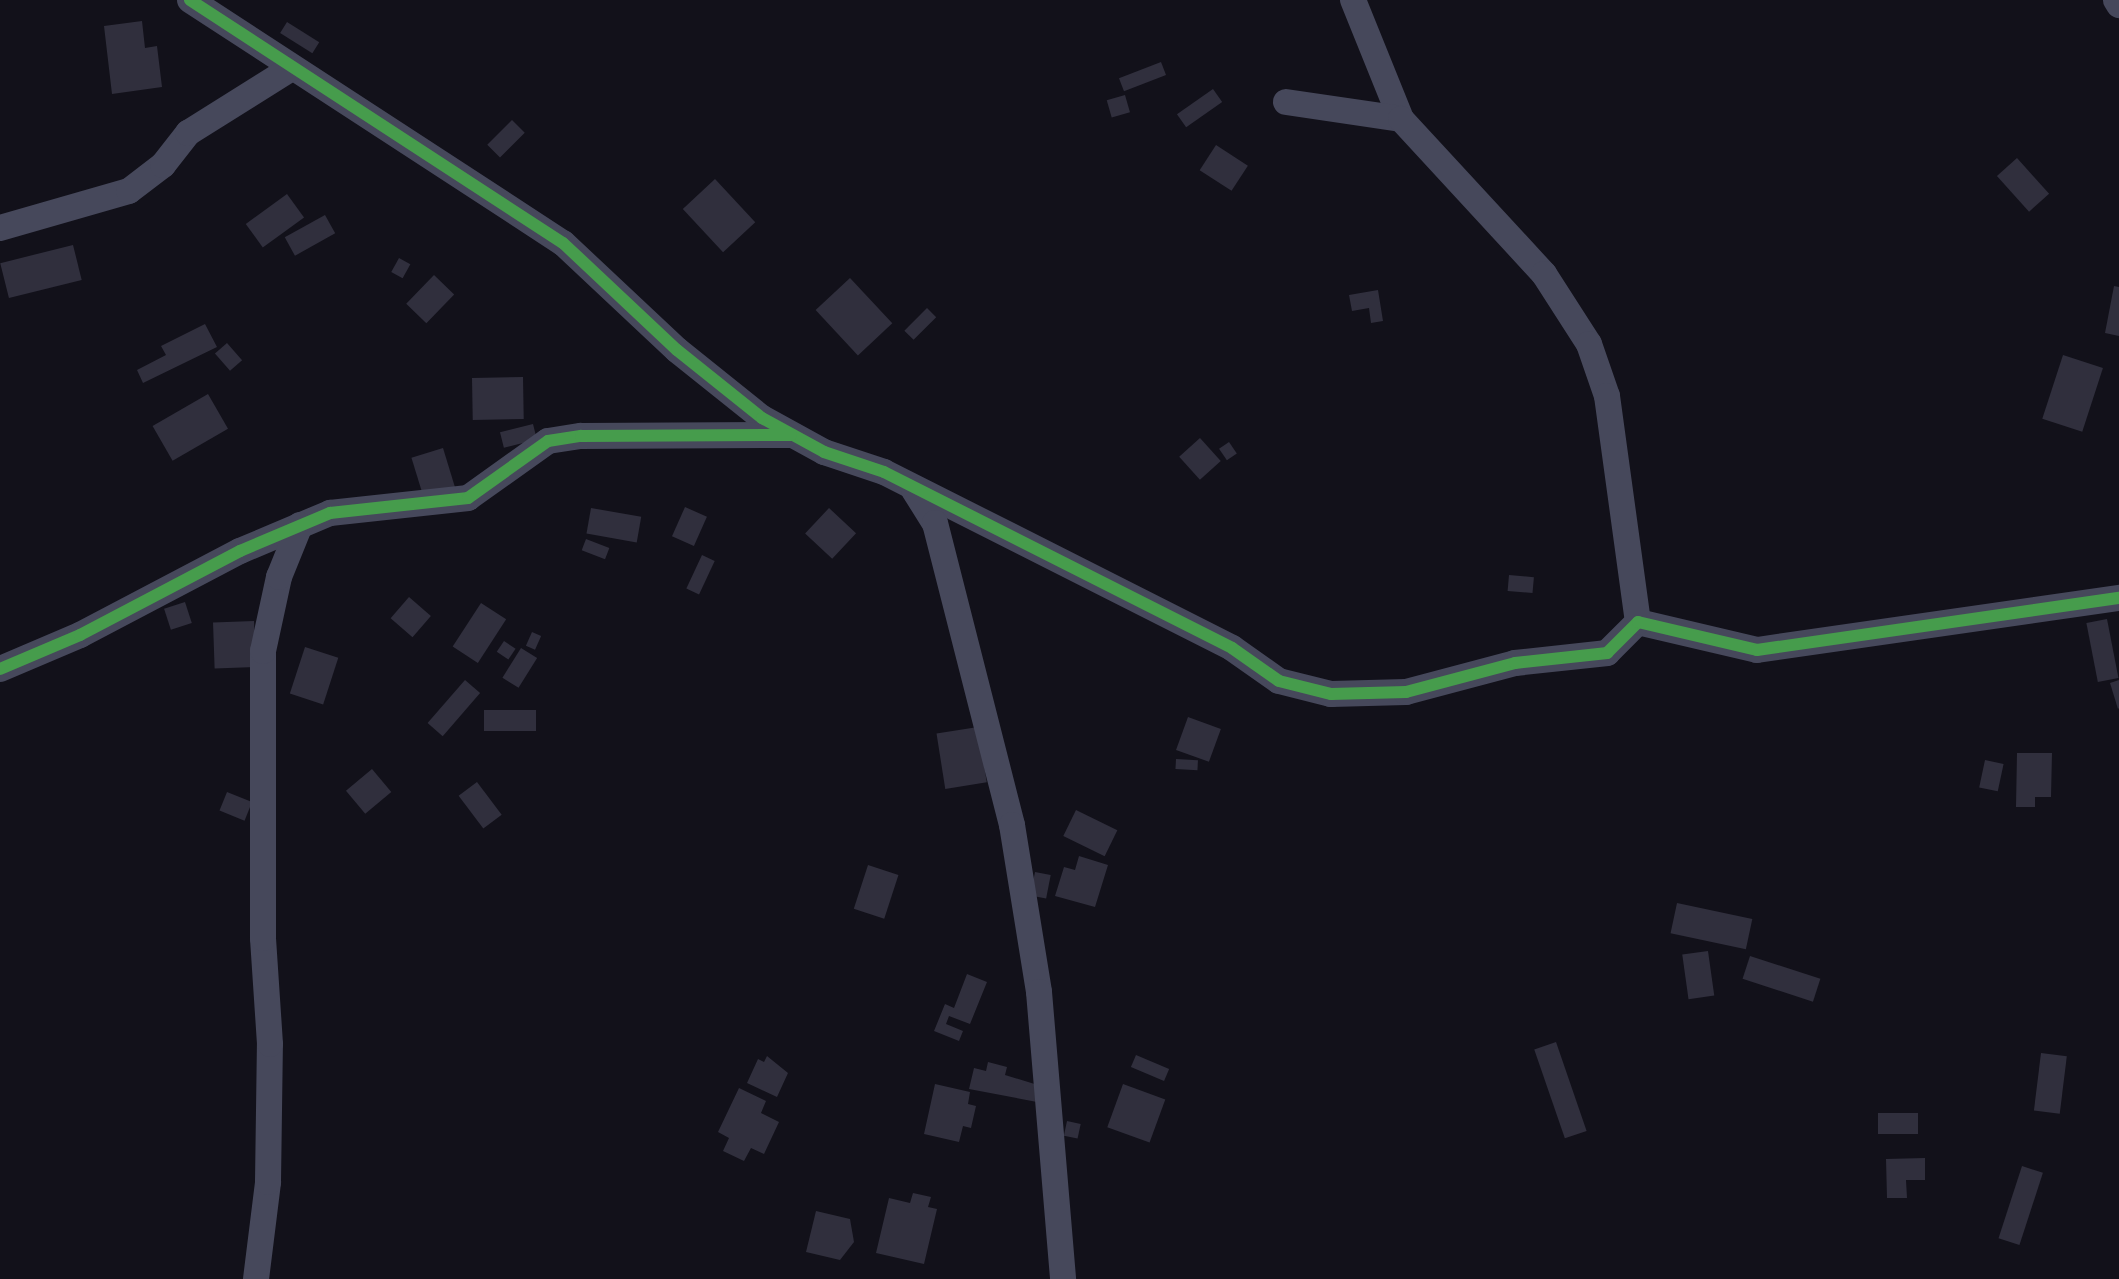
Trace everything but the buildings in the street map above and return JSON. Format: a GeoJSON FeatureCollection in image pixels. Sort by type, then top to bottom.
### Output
{"type":"FeatureCollection","features":[{"type":"Feature","properties":{"kind":"street"},"geometry":{"type":"LineString","coordinates":[[190,0],[290,69],[563,243],[710,379],[791,435],[912,487],[1232,648],[1279,681],[1331,694],[1406,692],[1515,663],[1607,653],[1638,622]]}},
{"type":"Feature","properties":{"kind":"street"},"geometry":{"type":"LineString","coordinates":[[1353,0],[1401,119],[1506,229],[1544,274],[1589,344],[1607,396],[1638,622]]}},
{"type":"Feature","properties":{"kind":"street"},"geometry":{"type":"LineString","coordinates":[[0,228],[129,191],[163,165],[188,133],[290,69]]}},
{"type":"Feature","properties":{"kind":"street"},"geometry":{"type":"LineString","coordinates":[[1286,102],[1401,119]]}},
{"type":"Feature","properties":{"kind":"street"},"geometry":{"type":"LineString","coordinates":[[0,669],[80,635],[330,513],[468,498],[548,441],[581,436],[791,435]]}},
{"type":"Feature","properties":{"kind":"street"},"geometry":{"type":"LineString","coordinates":[[912,487],[935,523],[1012,825],[1039,992],[1063,1279]]}},
{"type":"Feature","properties":{"kind":"street"},"geometry":{"type":"LineString","coordinates":[[256,1279],[268,1182],[270,1044],[263,938],[263,651],[279,577],[300,525]]}},
{"type":"Feature","properties":{"kind":"street"},"geometry":{"type":"LineString","coordinates":[[1638,622],[1757,650],[2119,598]]}},
{"type":"Feature","properties":{"kind":"cycle path"},"geometry":{"type":"LineString","coordinates":[[190,0],[563,243],[677,350],[762,418],[824,452],[884,472],[1232,648],[1279,681],[1331,694],[1406,692],[1515,663],[1607,653],[1638,622],[1757,650],[2119,598]]}},
{"type":"Feature","properties":{"kind":"cycle path"},"geometry":{"type":"LineString","coordinates":[[0,669],[80,635],[240,551],[330,513],[468,498],[548,441],[581,436],[791,435]]}}]}
